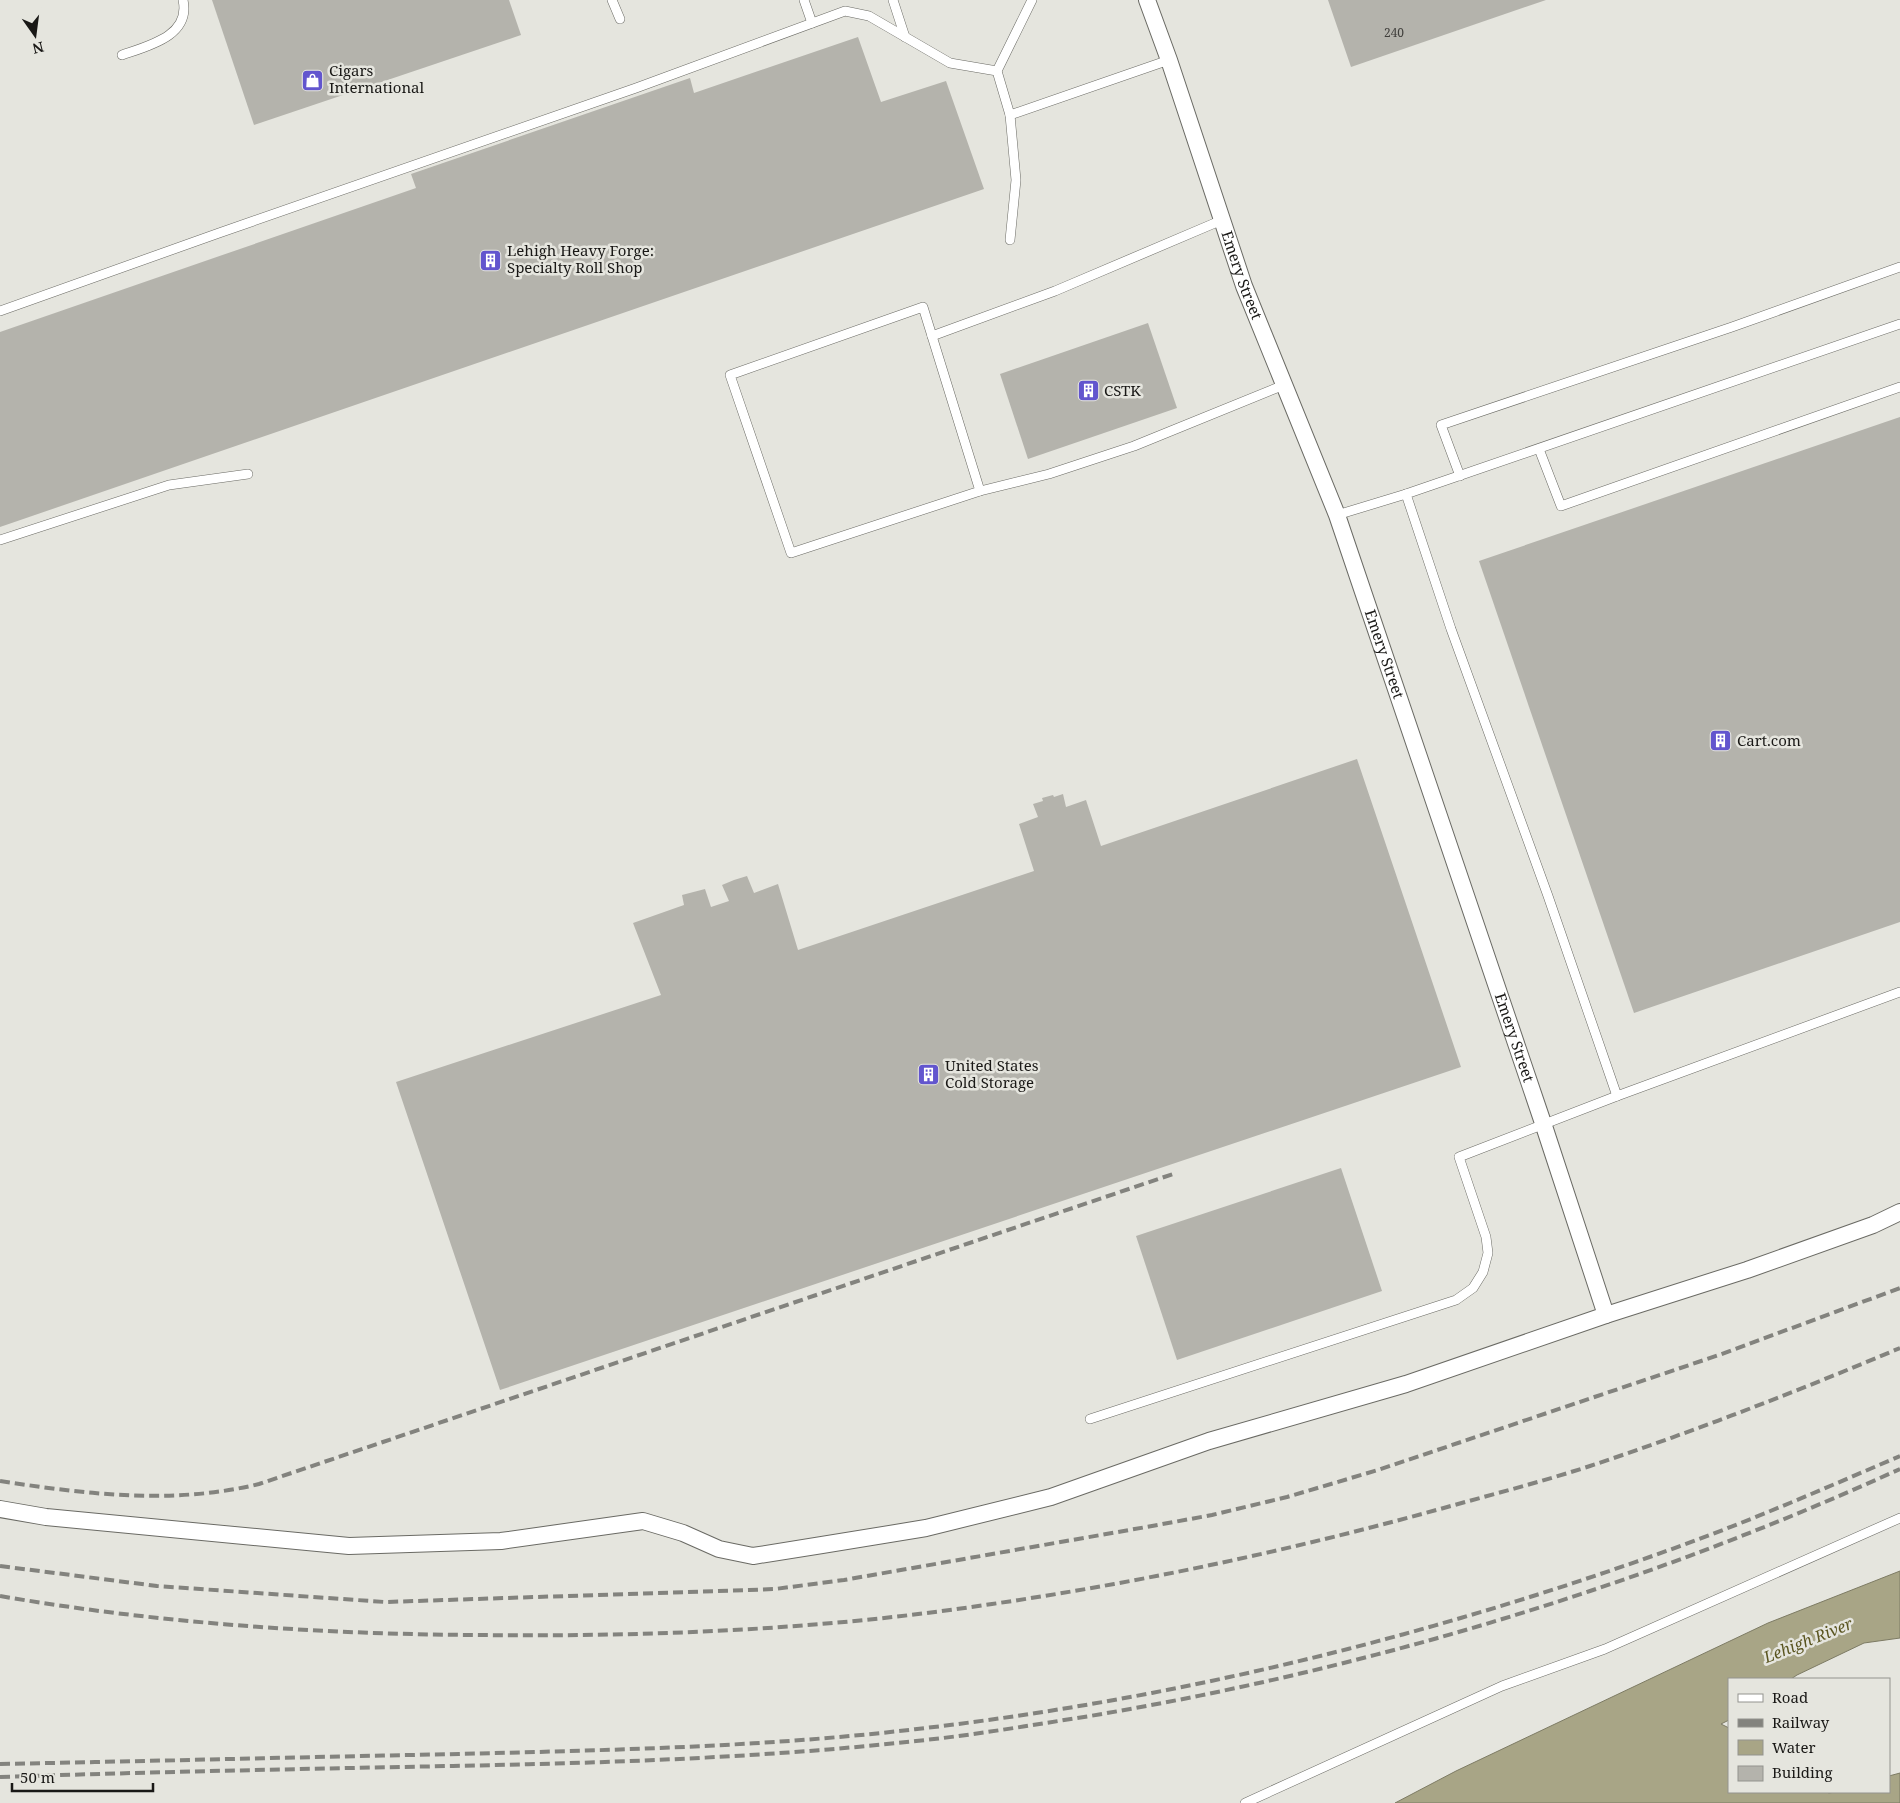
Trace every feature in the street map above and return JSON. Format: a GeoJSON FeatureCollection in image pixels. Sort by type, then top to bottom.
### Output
{"type":"FeatureCollection","features":[{"type":"Feature","properties":{"kind":"street","name":"Emery Street"},"geometry":{"type":"LineString","coordinates":[[1147,0],[1169,60],[1244,286],[1337,515],[1606,1315]]}},
{"type":"Feature","properties":{"kind":"street"},"geometry":{"type":"LineString","coordinates":[[0,1509],[46,1516],[349,1546],[501,1541],[643,1521],[683,1533],[719,1550],[753,1556],[926,1528],[1051,1497],[1209,1441],[1406,1384],[1756,1266],[1873,1225],[1900,1212]]}},
{"type":"Feature","properties":{"kind":"lane"},"geometry":{"type":"LineString","coordinates":[[122,55],[159,42],[175,31],[183,18],[183,0]]}},
{"type":"Feature","properties":{"kind":"lane"},"geometry":{"type":"LineString","coordinates":[[612,0],[620,18]]}},
{"type":"Feature","properties":{"kind":"lane"},"geometry":{"type":"LineString","coordinates":[[804,0],[812,24]]}},
{"type":"Feature","properties":{"kind":"lane"},"geometry":{"type":"LineString","coordinates":[[893,0],[905,37]]}},
{"type":"Feature","properties":{"kind":"lane"},"geometry":{"type":"LineString","coordinates":[[1010,240],[1016,180],[1010,115],[997,71],[1032,0]]}},
{"type":"Feature","properties":{"kind":"lane"},"geometry":{"type":"LineString","coordinates":[[0,311],[636,88],[845,11],[869,16],[950,63],[997,71]]}},
{"type":"Feature","properties":{"kind":"lane"},"geometry":{"type":"LineString","coordinates":[[1010,115],[1169,60]]}},
{"type":"Feature","properties":{"kind":"lane"},"geometry":{"type":"LineString","coordinates":[[932,336],[1056,291],[1222,220]]}},
{"type":"Feature","properties":{"kind":"lane"},"geometry":{"type":"LineString","coordinates":[[1460,476],[1441,426],[1723,330],[1900,267]]}},
{"type":"Feature","properties":{"kind":"lane"},"geometry":{"type":"LineString","coordinates":[[980,491],[923,308],[730,374],[791,553],[980,491],[1048,474],[1134,446],[1284,385]]}},
{"type":"Feature","properties":{"kind":"lane"},"geometry":{"type":"LineString","coordinates":[[1337,515],[1460,476],[1900,324]]}},
{"type":"Feature","properties":{"kind":"lane"},"geometry":{"type":"LineString","coordinates":[[1539,449],[1561,506],[1900,387]]}},
{"type":"Feature","properties":{"kind":"lane"},"geometry":{"type":"LineString","coordinates":[[0,540],[168,485],[248,474]]}},
{"type":"Feature","properties":{"kind":"lane"},"geometry":{"type":"LineString","coordinates":[[1406,494],[1451,629],[1548,896],[1617,1096]]}},
{"type":"Feature","properties":{"kind":"lane"},"geometry":{"type":"LineString","coordinates":[[1090,1419],[1456,1300],[1473,1288],[1483,1272],[1488,1253],[1486,1237],[1459,1157],[1543,1123],[1900,992]]}},
{"type":"Feature","properties":{"kind":"lane"},"geometry":{"type":"LineString","coordinates":[[1245,1803],[1502,1686],[1605,1649],[1900,1518]]}},
{"type":"Feature","properties":{"kind":"water","name":"Lehigh River"},"geometry":{"type":"Polygon","coordinates":[[[1900,1571],[1900,1638],[1864,1643],[1792,1678],[1728,1678],[1728,1720],[1721,1724],[1728,1728],[1728,1793],[1890,1793],[1890,1776],[1900,1773],[1900,1803],[1395,1803],[1456,1771],[1768,1623],[1900,1571]]]}},
{"type":"Feature","properties":{"kind":"building","name":"Cigars International"},"geometry":{"type":"Polygon","coordinates":[[[212,0],[509,0],[521,35],[254,125],[212,0]]]}},
{"type":"Feature","properties":{"kind":"building"},"geometry":{"type":"Polygon","coordinates":[[[1328,0],[1546,0],[1351,67],[1328,0]]]}},
{"type":"Feature","properties":{"kind":"building","name":"Lehigh Heavy Forge: Specialty Roll Shop"},"geometry":{"type":"Polygon","coordinates":[[[858,37],[881,102],[946,81],[984,189],[0,527],[0,332],[416,188],[411,174],[690,78],[694,93],[858,37]]]}},
{"type":"Feature","properties":{"kind":"building","name":"CSTK"},"geometry":{"type":"Polygon","coordinates":[[[1148,323],[1177,408],[1028,459],[1000,374],[1148,323]]]}},
{"type":"Feature","properties":{"kind":"building","name":"Cart.com"},"geometry":{"type":"Polygon","coordinates":[[[1900,417],[1900,922],[1634,1013],[1479,561],[1900,417]]]}},
{"type":"Feature","properties":{"kind":"building","name":"United States Cold Storage"},"geometry":{"type":"Polygon","coordinates":[[[1357,759],[1461,1067],[500,1390],[396,1082],[661,995],[633,923],[684,905],[682,895],[705,889],[711,907],[729,901],[722,885],[734,880],[747,876],[754,893],[778,884],[798,950],[1034,871],[1019,824],[1038,817],[1033,804],[1043,801],[1042,798],[1063,794],[1066,807],[1086,800],[1101,846],[1357,759]]]}},
{"type":"Feature","properties":{"kind":"building"},"geometry":{"type":"Polygon","coordinates":[[[1341,1168],[1382,1291],[1177,1360],[1136,1236],[1341,1168]]]}},
{"type":"Feature","properties":{"kind":"railway"},"geometry":{"type":"LineString","coordinates":[[0,1481],[64,1490],[162,1496],[195,1494],[259,1484],[1173,1174]]}},
{"type":"Feature","properties":{"kind":"railway"},"geometry":{"type":"LineString","coordinates":[[0,1566],[157,1586],[385,1602],[775,1589],[844,1580],[1212,1515],[1287,1497],[1378,1470],[1719,1355],[1900,1288]]}},
{"type":"Feature","properties":{"kind":"railway"},"geometry":{"type":"LineString","coordinates":[[0,1596],[178,1620],[297,1629],[416,1634],[605,1635],[670,1633],[799,1626],[928,1613],[1105,1586],[1217,1564],[1329,1538],[1440,1509],[1553,1478],[1629,1453],[1746,1410],[1900,1348]]}},
{"type":"Feature","properties":{"kind":"railway"},"geometry":{"type":"LineString","coordinates":[[0,1764],[688,1747],[860,1735],[1015,1716],[1112,1700],[1306,1660],[1496,1608],[1590,1578],[1711,1535],[1900,1456]]}},
{"type":"Feature","properties":{"kind":"railway"},"geometry":{"type":"LineString","coordinates":[[0,1777],[566,1763],[741,1756],[938,1739],[1090,1716],[1194,1697],[1298,1674],[1401,1648],[1503,1619],[1604,1586],[1704,1550],[1803,1511],[1900,1469]]}},
{"type":"Feature","properties":{"kind":"place","name":"Cigars International"},"geometry":{"type":"Point","coordinates":[313,80]}},
{"type":"Feature","properties":{"kind":"place","name":"Lehigh Heavy Forge: Specialty Roll Shop"},"geometry":{"type":"Point","coordinates":[491,260]}},
{"type":"Feature","properties":{"kind":"place","name":"CSTK"},"geometry":{"type":"Point","coordinates":[1088,391]}},
{"type":"Feature","properties":{"kind":"place","name":"Cart.com"},"geometry":{"type":"Point","coordinates":[1721,741]}},
{"type":"Feature","properties":{"kind":"place","name":"United States Cold Storage"},"geometry":{"type":"Point","coordinates":[929,1075]}}]}
